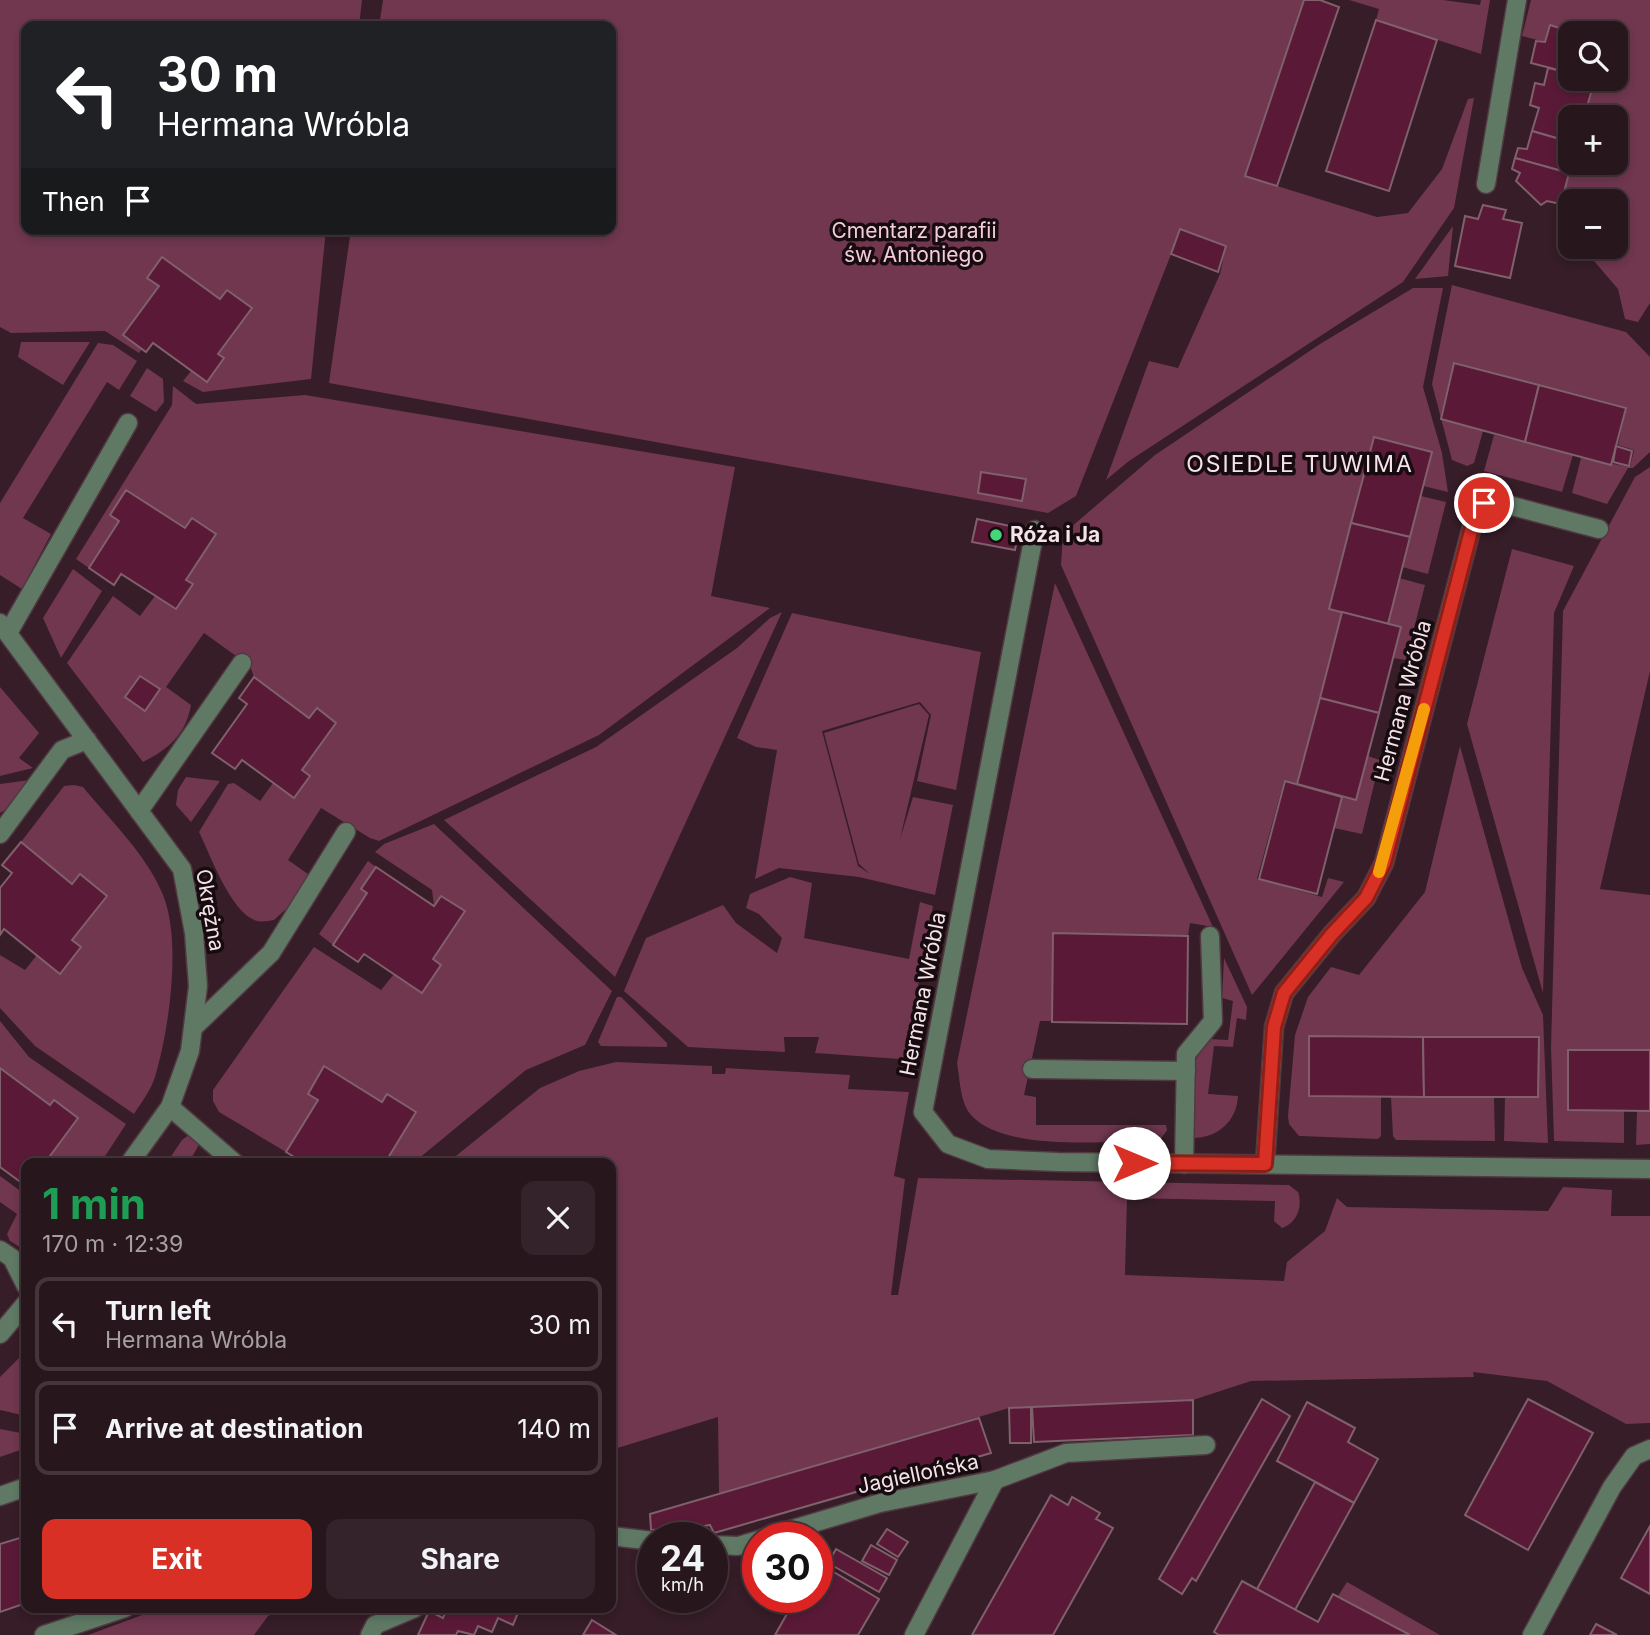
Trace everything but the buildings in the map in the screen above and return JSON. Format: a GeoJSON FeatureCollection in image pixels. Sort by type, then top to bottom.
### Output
{"type":"FeatureCollection","features":[{"type":"Feature","properties":{"kind":"street"},"geometry":{"type":"LineString","coordinates":[[1486,184],[1517,0]]}},
{"type":"Feature","properties":{"kind":"street"},"geometry":{"type":"LineString","coordinates":[[4,628],[128,423]]}},
{"type":"Feature","properties":{"kind":"street","name":"Hermana Wróbla"},"geometry":{"type":"LineString","coordinates":[[1265,1164],[1274,1027],[1284,993],[1332,934],[1366,898],[1384,863],[1476,512],[1484,503],[1497,502],[1599,529]]}},
{"type":"Feature","properties":{"kind":"street","name":"Hermana Wróbla"},"geometry":{"type":"LineString","coordinates":[[1035,530],[923,1112],[948,1144],[988,1159],[1650,1169]]}},
{"type":"Feature","properties":{"kind":"street","name":"Okrężna"},"geometry":{"type":"LineString","coordinates":[[4,628],[182,869],[194,933],[198,986],[190,1051],[170,1107],[133,1158]]}},
{"type":"Feature","properties":{"kind":"street"},"geometry":{"type":"LineString","coordinates":[[139,811],[242,663]]}},
{"type":"Feature","properties":{"kind":"street"},"geometry":{"type":"LineString","coordinates":[[0,834],[62,750],[87,740]]}},
{"type":"Feature","properties":{"kind":"street"},"geometry":{"type":"LineString","coordinates":[[193,1028],[271,953],[346,832]]}},
{"type":"Feature","properties":{"kind":"street"},"geometry":{"type":"LineString","coordinates":[[1184,1164],[1186,1054],[1213,1021],[1210,936]]}},
{"type":"Feature","properties":{"kind":"street"},"geometry":{"type":"LineString","coordinates":[[1032,1069],[1186,1071]]}},
{"type":"Feature","properties":{"kind":"street"},"geometry":{"type":"LineString","coordinates":[[170,1107],[229,1158]]}},
{"type":"Feature","properties":{"kind":"street"},"geometry":{"type":"LineString","coordinates":[[0,1250],[12,1258],[21,1276]]}},
{"type":"Feature","properties":{"kind":"street"},"geometry":{"type":"LineString","coordinates":[[0,1334],[21,1309]]}},
{"type":"Feature","properties":{"kind":"street"},"geometry":{"type":"LineString","coordinates":[[995,1480],[1066,1453],[1206,1444]]}},
{"type":"Feature","properties":{"kind":"street"},"geometry":{"type":"LineString","coordinates":[[1532,1635],[1612,1487],[1642,1452]]}},
{"type":"Feature","properties":{"kind":"street","name":"Jagiellońska"},"geometry":{"type":"LineString","coordinates":[[816,1522],[880,1503],[995,1480]]}},
{"type":"Feature","properties":{"kind":"street","name":"Jagiellońska"},"geometry":{"type":"LineString","coordinates":[[914,1635],[995,1480]]}},
{"type":"Feature","properties":{"kind":"street"},"geometry":{"type":"LineString","coordinates":[[0,1496],[21,1489]]}},
{"type":"Feature","properties":{"kind":"street"},"geometry":{"type":"LineString","coordinates":[[616,1537],[637,1539]]}},
{"type":"Feature","properties":{"kind":"street"},"geometry":{"type":"LineString","coordinates":[[44,1635],[110,1613]]}},
{"type":"Feature","properties":{"kind":"street"},"geometry":{"type":"LineString","coordinates":[[372,1630],[405,1613]]}},
{"type":"Feature","properties":{"kind":"green space"},"geometry":{"type":"Polygon","coordinates":[[[0,0],[362,0],[360,21],[21,21],[21,235],[325,235],[311,379],[203,392],[183,381],[191,371],[207,382],[224,359],[218,354],[227,290],[220,299],[162,258],[147,278],[159,286],[124,335],[142,349],[139,353],[105,331],[11,333],[0,327],[0,0]]]}},
{"type":"Feature","properties":{"kind":"green space","name":"Cmentarz parafii św. Antoniego"},"geometry":{"type":"Polygon","coordinates":[[[383,0],[1304,0],[1245,176],[1377,217],[1408,213],[1442,169],[1468,99],[1474,98],[1454,208],[1403,282],[1129,461],[1106,480],[1149,361],[1178,368],[1220,274],[1226,246],[1181,229],[1076,496],[1048,513],[329,383],[350,235],[616,235],[616,21],[380,21],[383,0]]]}},
{"type":"Feature","properties":{"kind":"green space"},"geometry":{"type":"Polygon","coordinates":[[[1349,0],[1443,0],[1480,5],[1481,0],[1490,0],[1481,54],[1376,20],[1379,9],[1349,0]]]}},
{"type":"Feature","properties":{"kind":"green space"},"geometry":{"type":"Polygon","coordinates":[[[1531,0],[1650,0],[1650,303],[1638,322],[1625,319],[1618,289],[1592,259],[1628,259],[1628,189],[1565,189],[1569,175],[1628,175],[1628,105],[1587,105],[1592,91],[1628,91],[1628,21],[1558,21],[1558,28],[1551,25],[1545,42],[1522,36],[1531,0]]]}},
{"type":"Feature","properties":{"kind":"green space"},"geometry":{"type":"Polygon","coordinates":[[[1453,226],[1448,276],[1415,279],[1453,226]]]}},
{"type":"Feature","properties":{"kind":"green space"},"geometry":{"type":"Polygon","coordinates":[[[1452,285],[1626,332],[1650,357],[1650,452],[1633,468],[1628,468],[1607,504],[1572,493],[1581,458],[1630,467],[1634,450],[1618,445],[1626,407],[1454,362],[1441,417],[1432,384],[1452,285]]]}},
{"type":"Feature","properties":{"kind":"green space"},"geometry":{"type":"Polygon","coordinates":[[[1413,288],[1443,288],[1423,387],[1442,453],[1448,492],[1423,486],[1432,452],[1374,437],[1329,608],[1342,612],[1297,784],[1284,781],[1257,879],[1322,897],[1328,878],[1344,882],[1252,995],[1061,565],[1063,534],[1155,455],[1320,344],[1413,288]]]}},
{"type":"Feature","properties":{"kind":"green space"},"geometry":{"type":"Polygon","coordinates":[[[21,342],[90,342],[63,385],[18,357],[21,342]]]}},
{"type":"Feature","properties":{"kind":"green space"},"geometry":{"type":"Polygon","coordinates":[[[98,343],[113,345],[137,361],[119,390],[107,382],[23,518],[51,534],[22,589],[0,575],[0,503],[98,343]]]}},
{"type":"Feature","properties":{"kind":"green space"},"geometry":{"type":"Polygon","coordinates":[[[147,368],[163,379],[164,402],[156,412],[130,396],[147,368]]]}},
{"type":"Feature","properties":{"kind":"green space"},"geometry":{"type":"Polygon","coordinates":[[[173,386],[196,404],[305,395],[735,467],[711,596],[770,608],[599,735],[379,841],[321,808],[288,860],[308,874],[295,901],[274,920],[257,921],[247,916],[230,896],[199,832],[228,784],[234,783],[260,801],[273,783],[294,798],[310,776],[302,770],[336,722],[317,709],[309,718],[254,677],[250,666],[204,633],[166,687],[191,705],[185,724],[175,740],[143,762],[67,663],[113,596],[140,616],[155,596],[176,609],[192,584],[186,580],[216,534],[192,519],[185,528],[126,490],[110,515],[119,521],[89,568],[76,559],[172,405],[173,386]]]}},
{"type":"Feature","properties":{"kind":"green space"},"geometry":{"type":"Polygon","coordinates":[[[1441,419],[1483,431],[1474,463],[1467,466],[1452,460],[1441,419]]]}},
{"type":"Feature","properties":{"kind":"green space"},"geometry":{"type":"Polygon","coordinates":[[[1494,435],[1573,455],[1562,492],[1484,471],[1494,435]]]}},
{"type":"Feature","properties":{"kind":"green space"},"geometry":{"type":"Polygon","coordinates":[[[1650,467],[1650,671],[1600,889],[1650,895],[1650,1051],[1568,1050],[1568,1110],[1624,1111],[1624,1143],[1554,1141],[1551,1047],[1563,611],[1635,477],[1650,467]]]}},
{"type":"Feature","properties":{"kind":"green space"},"geometry":{"type":"Polygon","coordinates":[[[1421,496],[1446,502],[1428,574],[1402,567],[1421,496]]]}},
{"type":"Feature","properties":{"kind":"green space"},"geometry":{"type":"Polygon","coordinates":[[[1512,549],[1574,566],[1554,613],[1543,993],[1467,724],[1512,549]]]}},
{"type":"Feature","properties":{"kind":"green space"},"geometry":{"type":"Polygon","coordinates":[[[73,569],[102,591],[61,658],[43,618],[73,569]]]}},
{"type":"Feature","properties":{"kind":"green space"},"geometry":{"type":"Polygon","coordinates":[[[1399,578],[1425,585],[1406,660],[1393,658],[1401,628],[1388,624],[1399,578]]]}},
{"type":"Feature","properties":{"kind":"green space"},"geometry":{"type":"Polygon","coordinates":[[[1055,583],[1213,927],[1190,923],[1188,936],[1053,934],[1052,1021],[1040,1021],[1024,1095],[1036,1097],[1036,1125],[1166,1125],[1167,1130],[1160,1140],[1088,1143],[1033,1140],[1008,1135],[987,1127],[971,1115],[961,1091],[957,1063],[1055,583]]]}},
{"type":"Feature","properties":{"kind":"green space"},"geometry":{"type":"Polygon","coordinates":[[[782,612],[615,977],[444,820],[596,747],[737,648],[770,618],[782,612]]]}},
{"type":"Feature","properties":{"kind":"green space"},"geometry":{"type":"Polygon","coordinates":[[[792,613],[981,652],[956,790],[917,781],[931,715],[920,702],[822,731],[858,866],[870,874],[859,864],[824,733],[919,704],[929,715],[900,839],[913,797],[953,805],[935,895],[859,877],[779,868],[755,879],[777,750],[756,747],[737,738],[792,613]]]}},
{"type":"Feature","properties":{"kind":"green space"},"geometry":{"type":"Polygon","coordinates":[[[0,687],[39,733],[19,758],[33,768],[0,776],[0,687]]]}},
{"type":"Feature","properties":{"kind":"green space"},"geometry":{"type":"Polygon","coordinates":[[[1460,746],[1522,968],[1543,1015],[1548,1143],[1504,1141],[1505,1097],[1538,1097],[1538,1037],[1309,1036],[1309,1096],[1381,1097],[1381,1136],[1378,1139],[1299,1136],[1289,1124],[1288,1116],[1295,1035],[1308,997],[1331,967],[1359,975],[1425,892],[1460,746]]]}},
{"type":"Feature","properties":{"kind":"green space"},"geometry":{"type":"Polygon","coordinates":[[[1368,756],[1380,760],[1362,834],[1334,828],[1342,797],[1355,800],[1368,756]]]}},
{"type":"Feature","properties":{"kind":"green space"},"geometry":{"type":"Polygon","coordinates":[[[186,777],[220,781],[191,822],[176,805],[178,790],[186,777]]]}},
{"type":"Feature","properties":{"kind":"green space"},"geometry":{"type":"Polygon","coordinates":[[[30,780],[10,807],[0,813],[0,784],[30,780]]]}},
{"type":"Feature","properties":{"kind":"green space"},"geometry":{"type":"Polygon","coordinates":[[[64,786],[83,787],[138,852],[156,880],[169,914],[173,960],[165,1035],[153,1082],[134,1114],[35,1046],[0,1008],[0,955],[25,970],[37,955],[60,974],[81,948],[72,940],[107,896],[80,874],[72,884],[21,842],[64,786]]]}},
{"type":"Feature","properties":{"kind":"green space"},"geometry":{"type":"Polygon","coordinates":[[[434,824],[612,991],[585,1045],[526,1070],[419,1158],[388,1158],[416,1112],[382,1102],[325,1067],[308,1094],[318,1100],[286,1152],[219,1112],[213,1101],[213,1090],[314,947],[381,990],[394,974],[423,993],[441,965],[433,959],[464,911],[442,896],[434,906],[432,890],[375,852],[384,844],[434,824]]]}},
{"type":"Feature","properties":{"kind":"green space"},"geometry":{"type":"Polygon","coordinates":[[[368,861],[376,867],[361,889],[367,893],[333,945],[319,934],[368,861]]]}},
{"type":"Feature","properties":{"kind":"green space"},"geometry":{"type":"Polygon","coordinates":[[[790,877],[812,883],[804,938],[909,959],[920,902],[933,906],[905,1057],[900,1059],[815,1053],[819,1037],[784,1037],[785,1052],[688,1047],[624,991],[646,938],[723,905],[736,923],[777,953],[782,938],[759,914],[746,908],[750,894],[790,877]]]}},
{"type":"Feature","properties":{"kind":"green space"},"geometry":{"type":"Polygon","coordinates":[[[1224,958],[1247,1007],[1246,1020],[1237,1018],[1233,1047],[1214,1046],[1208,1094],[1238,1096],[1237,1105],[1224,1127],[1209,1136],[1191,1138],[1190,1068],[1209,1039],[1228,1040],[1233,1001],[1222,998],[1224,958]]]}},
{"type":"Feature","properties":{"kind":"green space"},"geometry":{"type":"Polygon","coordinates":[[[617,997],[621,997],[667,1043],[667,1047],[601,1046],[598,1042],[617,997]]]}},
{"type":"Feature","properties":{"kind":"green space"},"geometry":{"type":"Polygon","coordinates":[[[0,1021],[29,1057],[126,1124],[104,1158],[48,1158],[77,1118],[54,1100],[50,1105],[0,1068],[0,1021]]]}},
{"type":"Feature","properties":{"kind":"green space"},"geometry":{"type":"Polygon","coordinates":[[[616,1062],[712,1066],[712,1074],[725,1074],[726,1068],[850,1075],[848,1089],[909,1092],[894,1176],[905,1179],[891,1295],[898,1295],[918,1178],[1289,1185],[1298,1192],[1299,1209],[1292,1222],[1282,1228],[1274,1221],[1275,1201],[1127,1198],[1125,1275],[1284,1281],[1287,1262],[1325,1231],[1337,1198],[1347,1207],[1548,1211],[1563,1187],[1612,1190],[1611,1216],[1650,1216],[1650,1423],[1626,1424],[1547,1381],[1473,1372],[1474,1377],[1251,1381],[1193,1400],[1009,1408],[719,1494],[718,1417],[616,1448],[616,1158],[453,1158],[540,1088],[579,1071],[616,1062]]]}},
{"type":"Feature","properties":{"kind":"green space"},"geometry":{"type":"Polygon","coordinates":[[[1391,1097],[1494,1098],[1495,1141],[1396,1140],[1393,1136],[1391,1097]]]}},
{"type":"Feature","properties":{"kind":"green space"},"geometry":{"type":"Polygon","coordinates":[[[1637,1111],[1650,1111],[1650,1144],[1636,1145],[1637,1111]]]}},
{"type":"Feature","properties":{"kind":"green space"},"geometry":{"type":"Polygon","coordinates":[[[190,1134],[201,1141],[191,1158],[170,1158],[182,1140],[190,1134]]]}},
{"type":"Feature","properties":{"kind":"green space"},"geometry":{"type":"Polygon","coordinates":[[[0,1176],[21,1191],[21,1248],[10,1241],[7,1234],[17,1214],[0,1202],[0,1176]]]}},
{"type":"Feature","properties":{"kind":"green space"},"geometry":{"type":"Polygon","coordinates":[[[21,1356],[21,1415],[0,1410],[0,1377],[21,1356]]]}},
{"type":"Feature","properties":{"kind":"green space"},"geometry":{"type":"Polygon","coordinates":[[[0,1429],[21,1433],[21,1450],[0,1457],[0,1429]]]}},
{"type":"Feature","properties":{"kind":"green space"},"geometry":{"type":"Polygon","coordinates":[[[1347,1582],[1440,1635],[1410,1635],[1338,1596],[1347,1582]]]}},
{"type":"Feature","properties":{"kind":"green space"},"geometry":{"type":"Polygon","coordinates":[[[147,1613],[276,1613],[268,1616],[254,1635],[88,1635],[147,1613]]]}},
{"type":"Feature","properties":{"kind":"slow traffic"},"geometry":{"type":"LineString","coordinates":[[1379,872],[1384,863],[1424,709]]}},
{"type":"Feature","properties":{"kind":"place","name":"Róża i Ja"},"geometry":{"type":"Point","coordinates":[996,535]}},
{"type":"Feature","properties":{"kind":"district","name":"OSIEDLE TUWIMA"},"geometry":{"type":"Point","coordinates":[1300,464]}},
{"type":"Feature","properties":{"kind":"route"},"geometry":{"type":"LineString","coordinates":[[1134,1163],[1265,1164],[1274,1027],[1284,993],[1332,934],[1366,898],[1384,863],[1476,512],[1484,503]]}}]}
